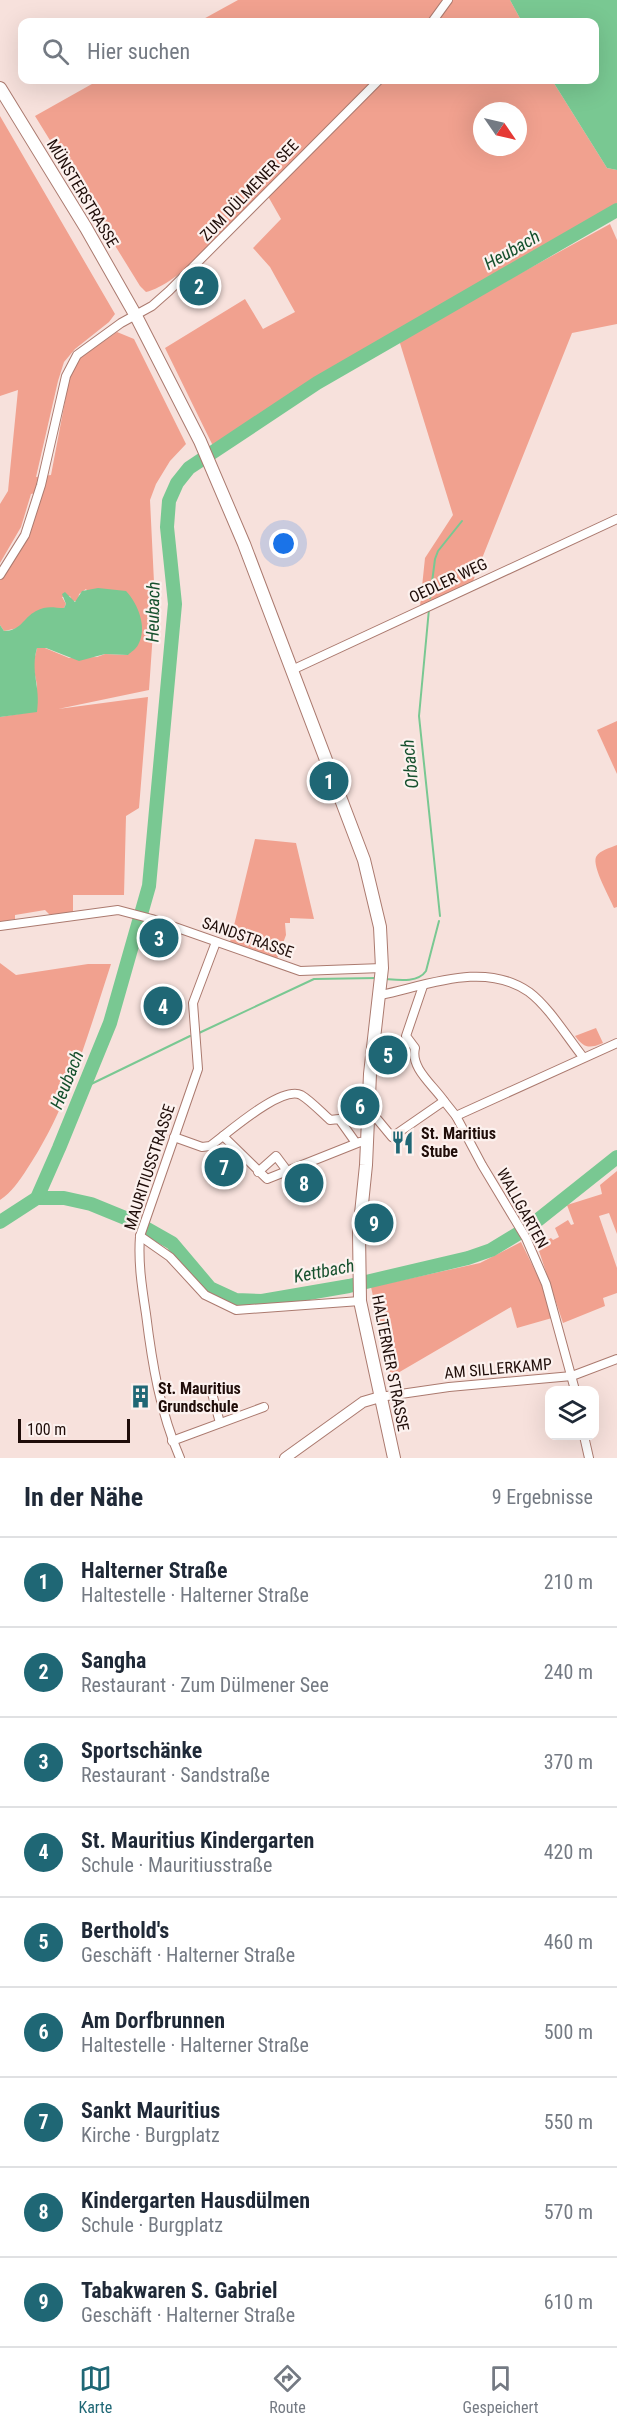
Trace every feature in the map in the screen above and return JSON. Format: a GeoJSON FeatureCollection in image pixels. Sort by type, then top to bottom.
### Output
{"type":"FeatureCollection","features":[{"type":"Feature","properties":{"kind":"main road","name":"MÜNSTERSTRASSE"},"geometry":{"type":"LineString","coordinates":[[0,88],[86,228],[136,316]]}},
{"type":"Feature","properties":{"kind":"main road","name":"HALTERNER STRASSE"},"geometry":{"type":"LineString","coordinates":[[136,316],[200,441],[215,476],[292,670],[367,869],[380,927],[382,980],[362,1142],[359,1276],[360,1297],[394,1458]]}},
{"type":"Feature","properties":{"kind":"street"},"geometry":{"type":"LineString","coordinates":[[435,18],[448,0]]}},
{"type":"Feature","properties":{"kind":"street","name":"ZUM DÜLMENER SEE"},"geometry":{"type":"LineString","coordinates":[[0,575],[25,534],[40,485],[66,376],[77,355],[121,323],[156,303],[375,84]]}},
{"type":"Feature","properties":{"kind":"street","name":"OEDLER WEG"},"geometry":{"type":"LineString","coordinates":[[292,670],[617,519]]}},
{"type":"Feature","properties":{"kind":"street","name":"SANDSTRASSE"},"geometry":{"type":"LineString","coordinates":[[0,926],[118,910],[152,919],[300,971],[382,980]]}},
{"type":"Feature","properties":{"kind":"street","name":"MAURITIUSSTRASSE"},"geometry":{"type":"LineString","coordinates":[[180,1458],[172,1441],[151,1360],[139,1260],[141,1234],[198,1069],[194,1003],[216,942]]}},
{"type":"Feature","properties":{"kind":"street"},"geometry":{"type":"LineString","coordinates":[[382,980],[423,986],[467,976],[482,976],[513,984],[529,992],[539,1002],[583,1057]]}},
{"type":"Feature","properties":{"kind":"street","name":"WALLGARTEN"},"geometry":{"type":"LineString","coordinates":[[423,986],[406,1036],[415,1048],[413,1057],[415,1064],[456,1116],[482,1165],[526,1238],[546,1284],[574,1386]]}},
{"type":"Feature","properties":{"kind":"street"},"geometry":{"type":"LineString","coordinates":[[456,1116],[617,1043]]}},
{"type":"Feature","properties":{"kind":"street"},"geometry":{"type":"LineString","coordinates":[[174,1137],[202,1147],[210,1146],[223,1136],[272,1100],[291,1093],[301,1095],[330,1120],[339,1119],[362,1142],[267,1179],[223,1136]]}},
{"type":"Feature","properties":{"kind":"street"},"geometry":{"type":"LineString","coordinates":[[368,1108],[392,1137],[444,1101]]}},
{"type":"Feature","properties":{"kind":"street"},"geometry":{"type":"LineString","coordinates":[[258,1172],[276,1156],[288,1172]]}},
{"type":"Feature","properties":{"kind":"street"},"geometry":{"type":"LineString","coordinates":[[141,1234],[170,1257],[205,1295],[236,1310],[360,1297]]}},
{"type":"Feature","properties":{"kind":"street","name":"AM SILLERKAMP"},"geometry":{"type":"LineString","coordinates":[[380,1397],[448,1387],[572,1376],[617,1359]]}},
{"type":"Feature","properties":{"kind":"street"},"geometry":{"type":"LineString","coordinates":[[212,1394],[220,1423]]}},
{"type":"Feature","properties":{"kind":"street"},"geometry":{"type":"LineString","coordinates":[[285,1458],[363,1402],[380,1397]]}},
{"type":"Feature","properties":{"kind":"street"},"geometry":{"type":"LineString","coordinates":[[172,1441],[254,1413],[264,1407]]}},
{"type":"Feature","properties":{"kind":"street"},"geometry":{"type":"LineString","coordinates":[[585,1440],[589,1458]]}},
{"type":"Feature","properties":{"kind":"shaded area"},"geometry":{"type":"Polygon","coordinates":[[[238,0],[510,0],[520,18],[205,18],[238,0]]]}},
{"type":"Feature","properties":{"kind":"shaded area"},"geometry":{"type":"Polygon","coordinates":[[[510,0],[617,0],[617,170],[607,168],[554,84],[599,84],[599,18],[520,18],[510,0]]]}},
{"type":"Feature","properties":{"kind":"shaded area"},"geometry":{"type":"Polygon","coordinates":[[[92,84],[554,84],[607,168],[617,170],[617,203],[309,382],[213,446],[165,348],[245,299],[263,329],[295,312],[270,267],[253,248],[281,219],[269,198],[262,193],[191,264],[160,287],[146,292],[140,286],[35,116],[92,84]]]}},
{"type":"Feature","properties":{"kind":"shaded area"},"geometry":{"type":"Polygon","coordinates":[[[0,116],[115,314],[109,322],[75,349],[64,362],[36,477],[51,475],[70,375],[80,358],[117,332],[134,339],[186,444],[170,461],[156,484],[150,500],[155,603],[149,690],[58,709],[148,697],[139,808],[126,816],[124,895],[73,895],[73,912],[51,916],[45,910],[15,915],[15,919],[0,922],[0,717],[37,711],[37,685],[33,665],[37,648],[45,648],[69,658],[97,657],[105,654],[128,655],[86,589],[79,594],[78,601],[72,601],[70,596],[62,597],[66,604],[64,608],[23,623],[18,628],[4,631],[0,625],[0,580],[13,562],[40,492],[31,494],[21,527],[0,563],[0,504],[8,491],[18,390],[0,396],[0,116]]]}},
{"type":"Feature","properties":{"kind":"shaded area"},"geometry":{"type":"Polygon","coordinates":[[[610,224],[617,240],[617,324],[572,333],[473,581],[420,606],[425,558],[453,515],[399,340],[610,224]]]}},
{"type":"Feature","properties":{"kind":"shaded area"},"geometry":{"type":"Polygon","coordinates":[[[98,588],[126,591],[130,596],[138,609],[142,624],[141,638],[137,646],[128,655],[105,654],[79,661],[46,648],[37,648],[35,665],[37,712],[0,717],[0,625],[4,631],[14,629],[40,609],[64,608],[66,604],[62,594],[65,592],[75,602],[82,591],[98,588]]]}},
{"type":"Feature","properties":{"kind":"shaded area"},"geometry":{"type":"Polygon","coordinates":[[[617,721],[617,774],[597,730],[617,721]]]}},
{"type":"Feature","properties":{"kind":"shaded area"},"geometry":{"type":"Polygon","coordinates":[[[255,839],[296,843],[314,919],[290,918],[290,923],[285,923],[286,935],[277,959],[230,942],[255,839]]]}},
{"type":"Feature","properties":{"kind":"shaded area"},"geometry":{"type":"Polygon","coordinates":[[[617,845],[617,907],[614,908],[595,862],[600,853],[617,845]]]}},
{"type":"Feature","properties":{"kind":"shaded area"},"geometry":{"type":"Polygon","coordinates":[[[0,963],[16,975],[88,964],[111,964],[66,1096],[41,1146],[21,1178],[0,1200],[0,963]]]}},
{"type":"Feature","properties":{"kind":"shaded area"},"geometry":{"type":"Polygon","coordinates":[[[596,1028],[603,1043],[598,1045],[587,1046],[575,1036],[596,1028]]]}},
{"type":"Feature","properties":{"kind":"shaded area"},"geometry":{"type":"Polygon","coordinates":[[[617,1171],[617,1234],[609,1213],[599,1216],[617,1268],[617,1293],[603,1298],[605,1306],[563,1323],[537,1245],[559,1237],[555,1228],[568,1220],[571,1225],[574,1224],[567,1205],[602,1194],[600,1185],[617,1171]]]}},
{"type":"Feature","properties":{"kind":"shaded area"},"geometry":{"type":"Polygon","coordinates":[[[521,1242],[544,1289],[552,1318],[517,1328],[511,1307],[391,1377],[371,1287],[480,1263],[521,1242]]]}},
{"type":"Feature","properties":{"kind":"waterway","name":"Heubach"},"geometry":{"type":"LineString","coordinates":[[0,1222],[37,1198],[110,1023],[149,886],[175,604],[167,527],[169,501],[177,483],[189,468],[317,383],[617,210]]}},
{"type":"Feature","properties":{"kind":"waterway","name":"Orbach"},"geometry":{"type":"LineString","coordinates":[[430,598],[438,551],[462,521]]}},
{"type":"Feature","properties":{"kind":"waterway","name":"Orbach"},"geometry":{"type":"LineString","coordinates":[[429,609],[419,716],[440,916]]}},
{"type":"Feature","properties":{"kind":"waterway","name":"Orbach"},"geometry":{"type":"LineString","coordinates":[[385,979],[407,980],[418,977],[426,971],[439,921]]}},
{"type":"Feature","properties":{"kind":"waterway","name":"Orbach"},"geometry":{"type":"LineString","coordinates":[[199,1033],[314,979],[377,978]]}},
{"type":"Feature","properties":{"kind":"waterway","name":"Orbach"},"geometry":{"type":"LineString","coordinates":[[85,1087],[190,1036]]}},
{"type":"Feature","properties":{"kind":"waterway","name":"Kettbach"},"geometry":{"type":"LineString","coordinates":[[37,1198],[64,1198],[91,1204],[135,1222],[172,1243],[210,1288],[236,1300],[262,1301],[349,1286],[468,1258],[491,1250],[529,1227],[617,1157]]}},
{"type":"Feature","properties":{"kind":"place","name":"Sangha"},"geometry":{"type":"Point","coordinates":[199,286]}},
{"type":"Feature","properties":{"kind":"place","name":"Halterner Straße"},"geometry":{"type":"Point","coordinates":[329,781]}},
{"type":"Feature","properties":{"kind":"place","name":"Sportschänke"},"geometry":{"type":"Point","coordinates":[159,938]}},
{"type":"Feature","properties":{"kind":"place","name":"St. Mauritius Kindergarten"},"geometry":{"type":"Point","coordinates":[163,1006]}},
{"type":"Feature","properties":{"kind":"place","name":"Berthold's"},"geometry":{"type":"Point","coordinates":[388,1055]}},
{"type":"Feature","properties":{"kind":"place","name":"Am Dorfbrunnen"},"geometry":{"type":"Point","coordinates":[360,1106]}},
{"type":"Feature","properties":{"kind":"place","name":"St. Maritius Stube"},"geometry":{"type":"Point","coordinates":[403,1142]}},
{"type":"Feature","properties":{"kind":"place","name":"Sankt Mauritius"},"geometry":{"type":"Point","coordinates":[224,1167]}},
{"type":"Feature","properties":{"kind":"place","name":"Kindergarten Hausdülmen"},"geometry":{"type":"Point","coordinates":[304,1183]}},
{"type":"Feature","properties":{"kind":"place","name":"Tabakwaren S. Gabriel"},"geometry":{"type":"Point","coordinates":[374,1223]}},
{"type":"Feature","properties":{"kind":"place","name":"St. Mauritius Grundschule"},"geometry":{"type":"Point","coordinates":[140,1397]}}]}
